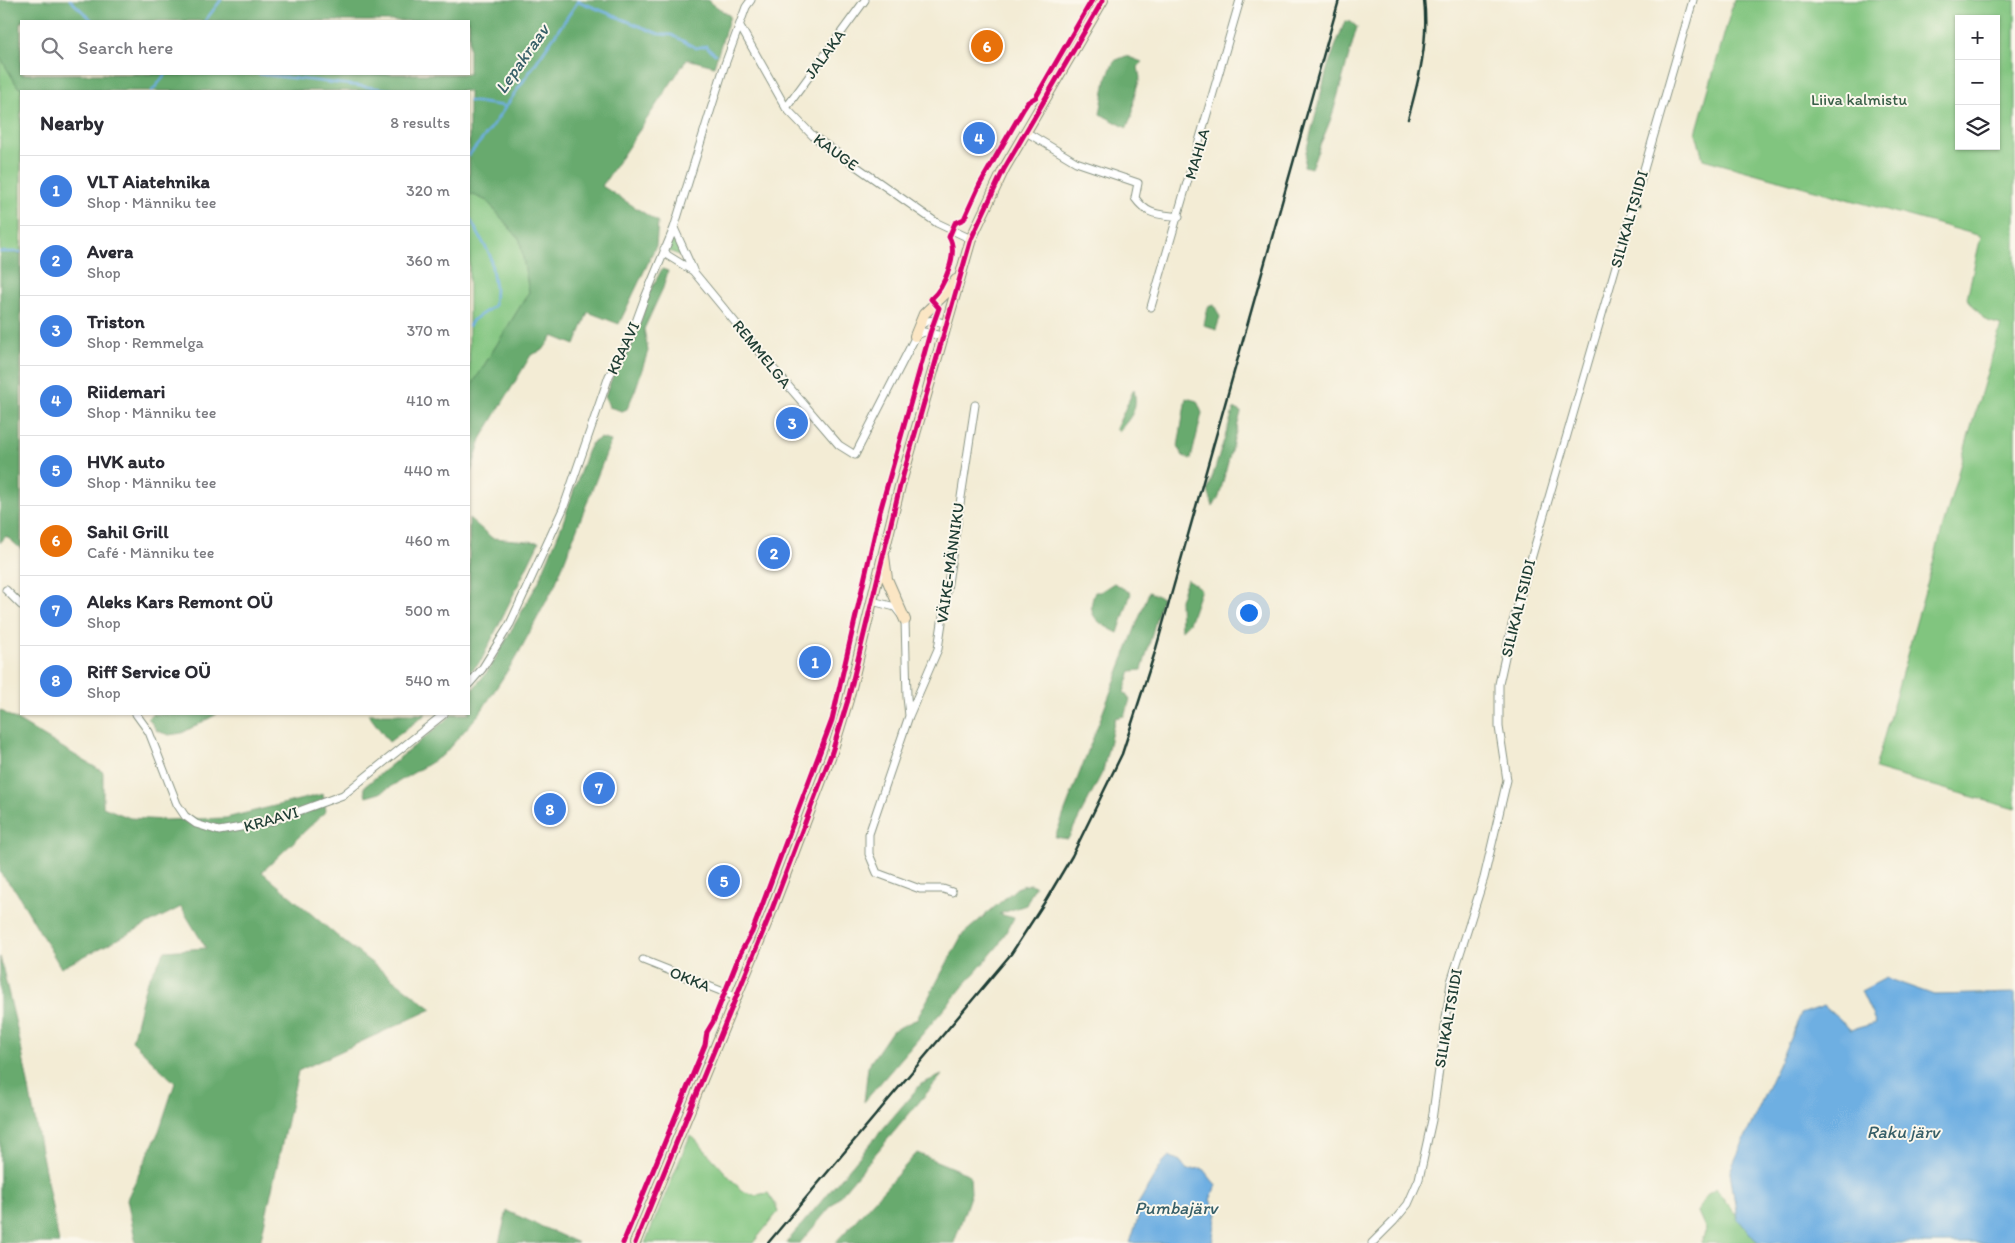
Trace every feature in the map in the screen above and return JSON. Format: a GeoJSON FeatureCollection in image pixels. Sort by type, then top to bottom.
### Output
{"type":"FeatureCollection","features":[{"type":"Feature","properties":{"kind":"street","name":"KRAAVI"},"geometry":{"type":"LineString","coordinates":[[470,683],[482,669],[510,624],[563,509],[609,376],[629,341],[664,249],[674,228],[724,67],[746,7],[751,0]]}},
{"type":"Feature","properties":{"kind":"street","name":"JALAKA"},"geometry":{"type":"LineString","coordinates":[[786,108],[865,0]]}},
{"type":"Feature","properties":{"kind":"street"},"geometry":{"type":"LineString","coordinates":[[634,1243],[769,917],[832,752],[848,700],[900,486],[972,238],[994,189],[1103,0]]}},
{"type":"Feature","properties":{"kind":"street","name":"MAHLA"},"geometry":{"type":"LineString","coordinates":[[1151,307],[1240,0]]}},
{"type":"Feature","properties":{"kind":"street","name":"SILIKALTSIIDI"},"geometry":{"type":"LineString","coordinates":[[1372,1243],[1408,1204],[1419,1179],[1432,1120],[1451,982],[1484,878],[1507,780],[1499,728],[1499,684],[1512,625],[1693,0]]}},
{"type":"Feature","properties":{"kind":"street","name":"KAUGE"},"geometry":{"type":"LineString","coordinates":[[740,26],[786,108],[813,136],[930,219],[951,231],[972,238]]}},
{"type":"Feature","properties":{"kind":"street"},"geometry":{"type":"LineString","coordinates":[[1026,132],[1076,162],[1138,183],[1135,198],[1142,208],[1153,213],[1178,217]]}},
{"type":"Feature","properties":{"kind":"street","name":"REMMELGA"},"geometry":{"type":"LineString","coordinates":[[674,228],[694,270],[772,367],[839,445],[855,455],[915,336]]}},
{"type":"Feature","properties":{"kind":"street","name":"REMMELGA"},"geometry":{"type":"LineString","coordinates":[[664,249],[667,255],[694,270]]}},
{"type":"Feature","properties":{"kind":"street"},"geometry":{"type":"LineString","coordinates":[[915,336],[924,314],[946,294],[960,275]]}},
{"type":"Feature","properties":{"kind":"street"},"geometry":{"type":"LineString","coordinates":[[915,336],[922,324],[927,321],[946,324]]}},
{"type":"Feature","properties":{"kind":"street"},"geometry":{"type":"LineString","coordinates":[[915,336],[924,332],[942,336]]}},
{"type":"Feature","properties":{"kind":"street","name":"VÄIKE-MÄNNIKU"},"geometry":{"type":"LineString","coordinates":[[952,892],[943,889],[920,889],[877,873],[869,854],[869,834],[909,716],[938,649],[975,405]]}},
{"type":"Feature","properties":{"kind":"street"},"geometry":{"type":"LineString","coordinates":[[884,552],[887,579],[905,620]]}},
{"type":"Feature","properties":{"kind":"street"},"geometry":{"type":"LineString","coordinates":[[6,590],[20,604]]}},
{"type":"Feature","properties":{"kind":"street"},"geometry":{"type":"LineString","coordinates":[[872,600],[895,607],[905,620]]}},
{"type":"Feature","properties":{"kind":"street","name":"VÄIKE-MÄNNIKU"},"geometry":{"type":"LineString","coordinates":[[905,620],[909,716]]}},
{"type":"Feature","properties":{"kind":"street","name":"KRAAVI"},"geometry":{"type":"LineString","coordinates":[[137,715],[149,732],[177,804],[185,816],[196,824],[220,831],[269,822],[343,794],[443,715]]}},
{"type":"Feature","properties":{"kind":"street","name":"OKKA"},"geometry":{"type":"LineString","coordinates":[[643,960],[736,997]]}},
{"type":"Feature","properties":{"kind":"green space"},"geometry":{"type":"Polygon","coordinates":[[[0,0],[707,0],[730,16],[714,66],[687,59],[602,186],[658,222],[656,246],[619,324],[588,312],[575,345],[553,336],[543,350],[531,355],[481,439],[470,475],[470,388],[529,292],[520,240],[487,201],[470,193],[470,90],[26,90],[18,87],[0,57],[0,0]]]}},
{"type":"Feature","properties":{"kind":"green space","name":"Liiva kalmistu"},"geometry":{"type":"Polygon","coordinates":[[[1734,0],[2015,0],[2015,809],[1875,769],[2001,325],[1985,320],[1967,298],[1981,236],[1703,159],[1696,133],[1734,0]]]}},
{"type":"Feature","properties":{"kind":"green space"},"geometry":{"type":"Polygon","coordinates":[[[1345,21],[1351,22],[1357,27],[1332,116],[1311,168],[1304,166],[1306,152],[1328,66],[1345,21]]]}},
{"type":"Feature","properties":{"kind":"green space"},"geometry":{"type":"Polygon","coordinates":[[[1126,56],[1142,62],[1138,67],[1140,78],[1134,97],[1133,112],[1127,128],[1100,114],[1106,80],[1114,61],[1126,56]]]}},
{"type":"Feature","properties":{"kind":"green space"},"geometry":{"type":"Polygon","coordinates":[[[0,57],[18,87],[26,90],[20,90],[20,254],[0,251],[0,57]]]}},
{"type":"Feature","properties":{"kind":"green space"},"geometry":{"type":"Polygon","coordinates":[[[470,193],[487,201],[520,240],[529,292],[470,388],[470,193]]]}},
{"type":"Feature","properties":{"kind":"green space"},"geometry":{"type":"Polygon","coordinates":[[[674,234],[682,256],[669,251],[668,248],[674,234]]]}},
{"type":"Feature","properties":{"kind":"green space"},"geometry":{"type":"Polygon","coordinates":[[[0,251],[20,254],[20,548],[6,536],[0,543],[0,251]]]}},
{"type":"Feature","properties":{"kind":"green space"},"geometry":{"type":"Polygon","coordinates":[[[662,269],[668,271],[663,288],[644,329],[648,351],[636,388],[627,409],[622,411],[609,407],[605,396],[612,378],[636,337],[649,293],[662,269]]]}},
{"type":"Feature","properties":{"kind":"green space"},"geometry":{"type":"Polygon","coordinates":[[[1214,305],[1220,317],[1216,330],[1204,325],[1208,307],[1214,305]]]}},
{"type":"Feature","properties":{"kind":"green space"},"geometry":{"type":"Polygon","coordinates":[[[1134,389],[1135,402],[1133,412],[1119,431],[1116,429],[1134,389]]]}},
{"type":"Feature","properties":{"kind":"green space"},"geometry":{"type":"Polygon","coordinates":[[[1186,398],[1197,401],[1202,413],[1191,459],[1183,456],[1178,447],[1186,398]]]}},
{"type":"Feature","properties":{"kind":"green space"},"geometry":{"type":"Polygon","coordinates":[[[1234,408],[1241,412],[1219,497],[1213,506],[1208,491],[1234,408]]]}},
{"type":"Feature","properties":{"kind":"green space"},"geometry":{"type":"Polygon","coordinates":[[[600,438],[611,441],[555,585],[517,656],[480,713],[443,755],[380,793],[366,797],[364,787],[452,715],[470,715],[470,693],[490,668],[539,581],[562,525],[591,444],[600,438]]]}},
{"type":"Feature","properties":{"kind":"green space"},"geometry":{"type":"Polygon","coordinates":[[[470,519],[492,538],[539,542],[481,661],[470,672],[470,519]]]}},
{"type":"Feature","properties":{"kind":"green space"},"geometry":{"type":"Polygon","coordinates":[[[1187,579],[1201,589],[1189,623],[1181,631],[1180,600],[1187,579]]]}},
{"type":"Feature","properties":{"kind":"green space"},"geometry":{"type":"Polygon","coordinates":[[[1114,583],[1131,593],[1118,633],[1095,618],[1092,607],[1095,592],[1100,592],[1114,583]]]}},
{"type":"Feature","properties":{"kind":"green space"},"geometry":{"type":"Polygon","coordinates":[[[1149,592],[1162,598],[1142,670],[1131,671],[1124,692],[1130,700],[1124,716],[1115,718],[1103,771],[1068,839],[1055,837],[1149,592]]]}},
{"type":"Feature","properties":{"kind":"green space"},"geometry":{"type":"Polygon","coordinates":[[[0,710],[103,772],[103,807],[130,818],[165,820],[226,818],[323,794],[326,811],[262,872],[343,941],[432,1009],[298,1071],[260,1243],[136,1243],[127,1199],[159,1131],[175,1083],[132,1041],[146,984],[165,951],[206,948],[181,907],[61,968],[16,891],[0,873],[0,710]]]}},
{"type":"Feature","properties":{"kind":"green space"},"geometry":{"type":"Polygon","coordinates":[[[151,715],[215,715],[182,733],[169,735],[157,731],[148,718],[151,715]]]}},
{"type":"Feature","properties":{"kind":"green space"},"geometry":{"type":"Polygon","coordinates":[[[369,715],[425,715],[389,742],[369,715]]]}},
{"type":"Feature","properties":{"kind":"green space"},"geometry":{"type":"Polygon","coordinates":[[[1030,884],[1035,886],[1026,905],[999,914],[1014,918],[998,946],[864,1102],[868,1066],[892,1031],[917,1019],[962,935],[1018,887],[1030,884]]]}},
{"type":"Feature","properties":{"kind":"green space"},"geometry":{"type":"Polygon","coordinates":[[[0,957],[19,1037],[59,1243],[0,1243],[0,957]]]}},
{"type":"Feature","properties":{"kind":"green space"},"geometry":{"type":"Polygon","coordinates":[[[942,1075],[800,1243],[786,1243],[921,1084],[942,1075]]]}},
{"type":"Feature","properties":{"kind":"green space"},"geometry":{"type":"Polygon","coordinates":[[[690,1136],[694,1138],[742,1191],[755,1195],[768,1193],[776,1205],[778,1212],[753,1243],[645,1243],[690,1136]]]}},
{"type":"Feature","properties":{"kind":"green space"},"geometry":{"type":"Polygon","coordinates":[[[917,1153],[970,1175],[971,1193],[954,1243],[835,1243],[917,1153]]]}},
{"type":"Feature","properties":{"kind":"green space"},"geometry":{"type":"Polygon","coordinates":[[[1716,1189],[1758,1243],[1701,1243],[1706,1230],[1698,1212],[1705,1196],[1716,1189]]]}},
{"type":"Feature","properties":{"kind":"green space"},"geometry":{"type":"Polygon","coordinates":[[[507,1211],[578,1243],[499,1243],[507,1211]]]}},
{"type":"Feature","properties":{"kind":"water","name":"Raku järv"},"geometry":{"type":"Polygon","coordinates":[[[1886,978],[1934,995],[2015,993],[2015,1243],[1758,1243],[1737,1218],[1730,1171],[1801,1014],[1824,1006],[1851,1030],[1876,1023],[1861,991],[1886,978]]]}},
{"type":"Feature","properties":{"kind":"water","name":"Pumbajärv"},"geometry":{"type":"Polygon","coordinates":[[[1169,1156],[1180,1161],[1187,1170],[1202,1168],[1216,1185],[1210,1200],[1217,1212],[1212,1243],[1130,1243],[1138,1218],[1138,1204],[1163,1162],[1169,1156]]]}},
{"type":"Feature","properties":{"kind":"waterway"},"geometry":{"type":"LineString","coordinates":[[70,0],[92,20]]}},
{"type":"Feature","properties":{"kind":"waterway"},"geometry":{"type":"LineString","coordinates":[[206,20],[221,0]]}},
{"type":"Feature","properties":{"kind":"waterway","name":"Lepakraav"},"geometry":{"type":"LineString","coordinates":[[470,154],[489,131],[579,0]]}},
{"type":"Feature","properties":{"kind":"waterway","name":"Lepakraav"},"geometry":{"type":"LineString","coordinates":[[578,1],[659,34],[672,35],[696,48],[706,46],[715,54]]}},
{"type":"Feature","properties":{"kind":"waterway"},"geometry":{"type":"LineString","coordinates":[[153,90],[165,75]]}},
{"type":"Feature","properties":{"kind":"waterway"},"geometry":{"type":"LineString","coordinates":[[266,75],[394,90]]}},
{"type":"Feature","properties":{"kind":"waterway"},"geometry":{"type":"LineString","coordinates":[[470,101],[504,106]]}},
{"type":"Feature","properties":{"kind":"waterway","name":"Lepakraav"},"geometry":{"type":"LineString","coordinates":[[470,219],[490,255],[495,288],[494,306],[473,320],[470,324]]}},
{"type":"Feature","properties":{"kind":"waterway","name":"Lepakraav"},"geometry":{"type":"LineString","coordinates":[[0,252],[20,252]]}},
{"type":"Feature","properties":{"kind":"railway"},"geometry":{"type":"LineString","coordinates":[[768,1243],[1011,954],[1072,856],[1122,754],[1155,652],[1339,0]]}},
{"type":"Feature","properties":{"kind":"railway"},"geometry":{"type":"LineString","coordinates":[[1408,119],[1424,45],[1424,0]]}},
{"type":"Feature","properties":{"kind":"railway"},"geometry":{"type":"LineString","coordinates":[[1630,197],[1640,206]]}},
{"type":"Feature","properties":{"kind":"cycle path"},"geometry":{"type":"LineString","coordinates":[[623,1243],[705,1045],[707,1032],[713,1022],[740,954],[752,932],[832,720],[879,515],[930,333],[939,308],[931,299],[941,287],[949,270],[952,252],[952,244],[949,237],[955,223],[964,219],[980,184],[1024,108],[1028,102],[1036,97],[1092,0]]}},
{"type":"Feature","properties":{"kind":"cycle path"},"geometry":{"type":"LineString","coordinates":[[635,1243],[769,917],[832,752],[848,700],[900,486],[971,239],[1004,169],[1103,0]]}},
{"type":"Feature","properties":{"kind":"place","name":"Sahil Grill"},"geometry":{"type":"Point","coordinates":[987,46]}},
{"type":"Feature","properties":{"kind":"place","name":"Riidemari"},"geometry":{"type":"Point","coordinates":[979,138]}},
{"type":"Feature","properties":{"kind":"place","name":"Triston"},"geometry":{"type":"Point","coordinates":[792,423]}},
{"type":"Feature","properties":{"kind":"place","name":"Avera"},"geometry":{"type":"Point","coordinates":[774,553]}},
{"type":"Feature","properties":{"kind":"place","name":"VLT Aiatehnika"},"geometry":{"type":"Point","coordinates":[815,662]}},
{"type":"Feature","properties":{"kind":"place","name":"Aleks Kars Remont OÜ"},"geometry":{"type":"Point","coordinates":[599,788]}},
{"type":"Feature","properties":{"kind":"place","name":"Riff Service OÜ"},"geometry":{"type":"Point","coordinates":[550,809]}},
{"type":"Feature","properties":{"kind":"place","name":"HVK auto"},"geometry":{"type":"Point","coordinates":[724,881]}}]}
